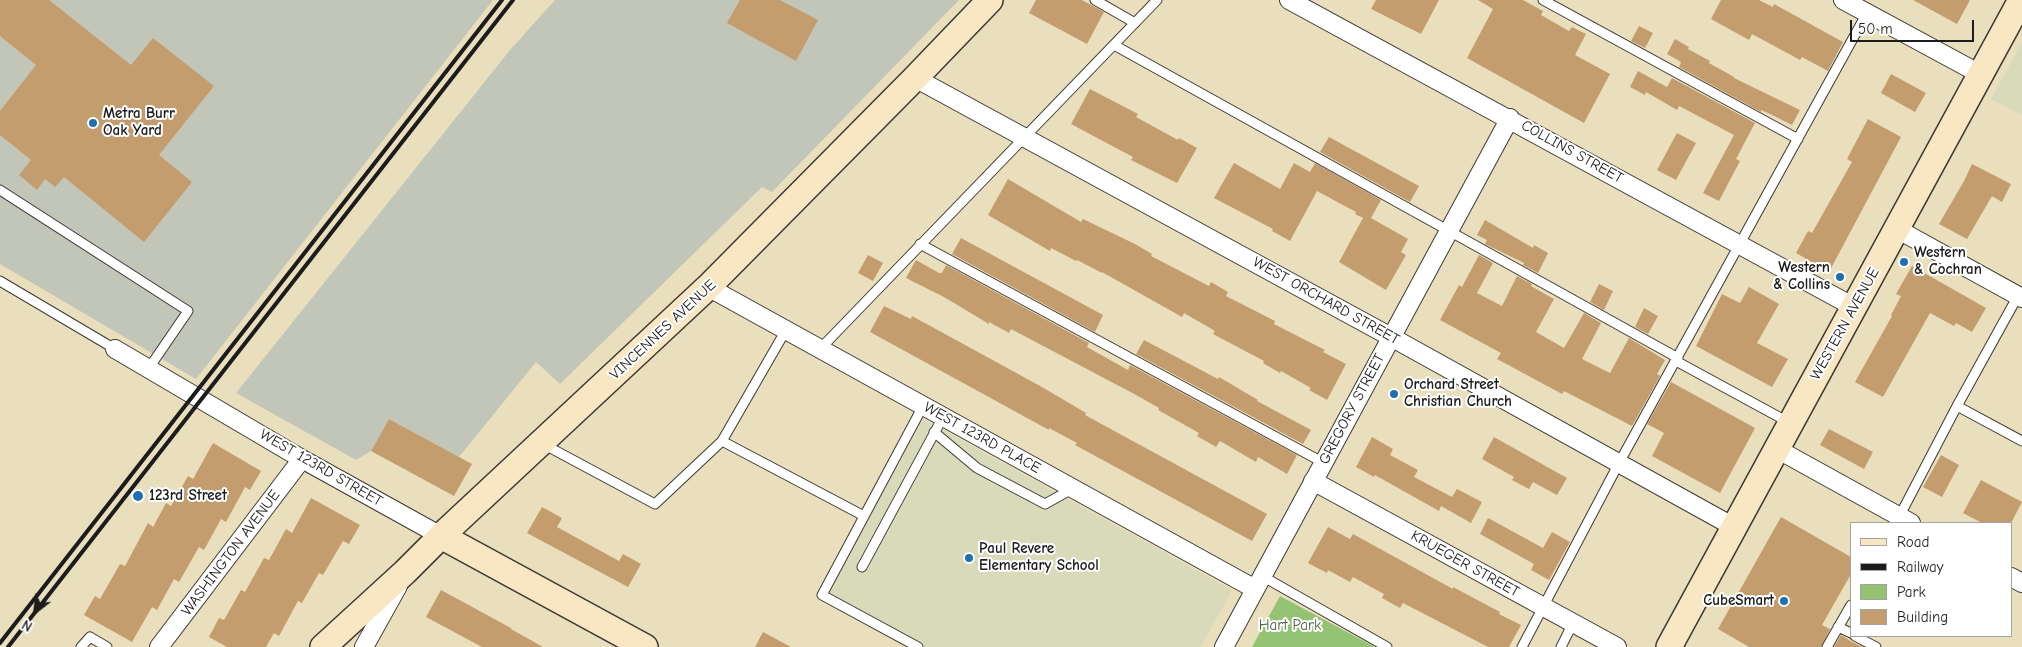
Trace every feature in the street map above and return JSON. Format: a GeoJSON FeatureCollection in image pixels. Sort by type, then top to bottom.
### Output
{"type":"FeatureCollection","features":[{"type":"Feature","properties":{"kind":"main road","name":"VINCENNES AVENUE"},"geometry":{"type":"LineString","coordinates":[[322,647],[405,572],[441,536],[708,287],[990,0]]}},
{"type":"Feature","properties":{"kind":"main road","name":"WESTERN AVENUE"},"geometry":{"type":"LineString","coordinates":[[1669,647],[1980,74],[2019,7]]}},
{"type":"Feature","properties":{"kind":"main road","name":"WEST 123RD STREET"},"geometry":{"type":"LineString","coordinates":[[441,536],[646,647]]}},
{"type":"Feature","properties":{"kind":"street","name":"COLLINS STREET"},"geometry":{"type":"LineString","coordinates":[[1289,0],[1510,118],[1854,307]]}},
{"type":"Feature","properties":{"kind":"street"},"geometry":{"type":"LineString","coordinates":[[1843,0],[1864,7],[1980,74]]}},
{"type":"Feature","properties":{"kind":"street","name":"WEST ORCHARD STREET"},"geometry":{"type":"LineString","coordinates":[[915,78],[1391,337],[1734,527]]}},
{"type":"Feature","properties":{"kind":"street","name":"GREGORY STREET"},"geometry":{"type":"LineString","coordinates":[[1224,647],[1510,118]]}},
{"type":"Feature","properties":{"kind":"street"},"geometry":{"type":"LineString","coordinates":[[1897,229],[2021,294]]}},
{"type":"Feature","properties":{"kind":"street","name":"WEST 123RD PLACE"},"geometry":{"type":"LineString","coordinates":[[708,287],[923,406],[939,425],[1072,489],[1258,583]]}},
{"type":"Feature","properties":{"kind":"street","name":"WEST 123RD STREET"},"geometry":{"type":"LineString","coordinates":[[115,349],[302,459],[441,536]]}},
{"type":"Feature","properties":{"kind":"street"},"geometry":{"type":"LineString","coordinates":[[1777,449],[1902,521]]}},
{"type":"Feature","properties":{"kind":"street","name":"WASHINGTON AVENUE"},"geometry":{"type":"LineString","coordinates":[[160,647],[302,459]]}},
{"type":"Feature","properties":{"kind":"street","name":"KRUEGER STREET"},"geometry":{"type":"LineString","coordinates":[[1314,481],[1543,606],[1612,646]]}},
{"type":"Feature","properties":{"kind":"street"},"geometry":{"type":"LineString","coordinates":[[367,646],[405,572]]}},
{"type":"Feature","properties":{"kind":"lane"},"geometry":{"type":"LineString","coordinates":[[1094,0],[1135,23]]}},
{"type":"Feature","properties":{"kind":"lane"},"geometry":{"type":"LineString","coordinates":[[820,349],[1158,0]]}},
{"type":"Feature","properties":{"kind":"lane"},"geometry":{"type":"LineString","coordinates":[[1543,0],[1798,139]]}},
{"type":"Feature","properties":{"kind":"lane"},"geometry":{"type":"LineString","coordinates":[[1522,647],[1619,463],[1798,139],[1864,7]]}},
{"type":"Feature","properties":{"kind":"lane"},"geometry":{"type":"LineString","coordinates":[[1114,45],[1791,423]]}},
{"type":"Feature","properties":{"kind":"lane"},"geometry":{"type":"LineString","coordinates":[[0,190],[188,311],[148,368]]}},
{"type":"Feature","properties":{"kind":"lane"},"geometry":{"type":"LineString","coordinates":[[920,244],[1324,462]]}},
{"type":"Feature","properties":{"kind":"lane","name":"WEST 123RD STREET"},"geometry":{"type":"LineString","coordinates":[[0,281],[115,349]]}},
{"type":"Feature","properties":{"kind":"lane"},"geometry":{"type":"LineString","coordinates":[[1902,521],[1957,406],[2021,294]]}},
{"type":"Feature","properties":{"kind":"lane"},"geometry":{"type":"LineString","coordinates":[[541,444],[655,504],[722,441],[786,330]]}},
{"type":"Feature","properties":{"kind":"lane"},"geometry":{"type":"LineString","coordinates":[[918,647],[822,595],[923,406]]}},
{"type":"Feature","properties":{"kind":"lane"},"geometry":{"type":"LineString","coordinates":[[1957,406],[2022,441]]}},
{"type":"Feature","properties":{"kind":"lane"},"geometry":{"type":"LineString","coordinates":[[862,567],[939,425],[976,468],[1045,504],[1072,489]]}},
{"type":"Feature","properties":{"kind":"lane"},"geometry":{"type":"LineString","coordinates":[[722,441],[864,516]]}},
{"type":"Feature","properties":{"kind":"lane"},"geometry":{"type":"LineString","coordinates":[[1258,583],[1387,647]]}},
{"type":"Feature","properties":{"kind":"lane"},"geometry":{"type":"LineString","coordinates":[[1828,647],[1850,607]]}},
{"type":"Feature","properties":{"kind":"lane"},"geometry":{"type":"LineString","coordinates":[[1560,647],[1573,623]]}},
{"type":"Feature","properties":{"kind":"lane"},"geometry":{"type":"LineString","coordinates":[[1838,627],[1850,633]]}},
{"type":"Feature","properties":{"kind":"lane"},"geometry":{"type":"LineString","coordinates":[[81,647],[90,637],[107,647]]}},
{"type":"Feature","properties":{"kind":"lane"},"geometry":{"type":"LineString","coordinates":[[1857,637],[1876,647]]}},
{"type":"Feature","properties":{"kind":"shaded area"},"geometry":{"type":"Polygon","coordinates":[[[0,0],[493,0],[196,379],[0,264],[0,0]]]}},
{"type":"Feature","properties":{"kind":"shaded area"},"geometry":{"type":"Polygon","coordinates":[[[555,0],[959,0],[772,192],[762,187],[560,384],[536,362],[459,457],[389,419],[371,451],[356,460],[236,393],[510,50],[555,0]]]}},
{"type":"Feature","properties":{"kind":"shaded area"},"geometry":{"type":"Polygon","coordinates":[[[2022,42],[2022,115],[1991,99],[2022,42]]]}},
{"type":"Feature","properties":{"kind":"shaded area","name":"Paul Revere Elementary School"},"geometry":{"type":"Polygon","coordinates":[[[924,419],[1232,590],[1201,647],[924,647],[827,593],[924,419]]]}},
{"type":"Feature","properties":{"kind":"green space","name":"Hart Park"},"geometry":{"type":"Polygon","coordinates":[[[1280,596],[1375,647],[1252,647],[1280,596]]]}},
{"type":"Feature","properties":{"kind":"building","name":"Metra Burr Oak Yard"},"geometry":{"type":"Polygon","coordinates":[[[0,0],[49,0],[131,65],[153,38],[214,86],[159,155],[192,182],[144,242],[64,177],[55,187],[45,179],[37,190],[19,175],[31,160],[0,135],[0,111],[36,65],[0,36],[0,0]]]}},
{"type":"Feature","properties":{"kind":"building"},"geometry":{"type":"Polygon","coordinates":[[[740,0],[780,0],[818,20],[796,61],[727,23],[740,0]]]}},
{"type":"Feature","properties":{"kind":"building"},"geometry":{"type":"Polygon","coordinates":[[[1036,0],[1082,0],[1104,12],[1087,44],[1029,13],[1036,0]]]}},
{"type":"Feature","properties":{"kind":"building"},"geometry":{"type":"Polygon","coordinates":[[[1376,0],[1439,0],[1421,34],[1371,9],[1376,0]]]}},
{"type":"Feature","properties":{"kind":"building"},"geometry":{"type":"Polygon","coordinates":[[[1478,0],[1523,0],[1543,11],[1541,15],[1569,31],[1572,27],[1586,34],[1575,55],[1610,74],[1584,123],[1467,58],[1493,9],[1478,0]]]}},
{"type":"Feature","properties":{"kind":"building"},"geometry":{"type":"Polygon","coordinates":[[[1721,0],[1759,0],[1773,7],[1774,4],[1843,42],[1828,71],[1802,57],[1800,60],[1752,34],[1749,40],[1711,19],[1721,0]]]}},
{"type":"Feature","properties":{"kind":"building"},"geometry":{"type":"Polygon","coordinates":[[[1913,0],[1970,0],[1957,24],[1913,0]]]}},
{"type":"Feature","properties":{"kind":"building"},"geometry":{"type":"Polygon","coordinates":[[[1639,26],[1653,33],[1645,48],[1631,41],[1639,26]]]}},
{"type":"Feature","properties":{"kind":"building"},"geometry":{"type":"Polygon","coordinates":[[[1675,39],[1734,78],[1800,110],[1792,125],[1761,110],[1761,112],[1679,67],[1681,62],[1667,54],[1675,39]]]}},
{"type":"Feature","properties":{"kind":"building"},"geometry":{"type":"Polygon","coordinates":[[[1638,71],[1667,87],[1672,78],[1755,123],[1736,159],[1740,161],[1719,201],[1703,193],[1734,135],[1679,106],[1677,110],[1646,92],[1645,95],[1630,87],[1638,71]]]}},
{"type":"Feature","properties":{"kind":"building"},"geometry":{"type":"Polygon","coordinates":[[[1891,74],[1926,93],[1915,112],[1881,93],[1891,74]]]}},
{"type":"Feature","properties":{"kind":"building"},"geometry":{"type":"Polygon","coordinates":[[[1090,89],[1138,114],[1136,117],[1197,148],[1177,183],[1131,160],[1133,157],[1071,124],[1090,89]]]}},
{"type":"Feature","properties":{"kind":"building"},"geometry":{"type":"Polygon","coordinates":[[[1868,119],[1901,137],[1829,272],[1796,253],[1808,231],[1812,233],[1852,162],[1847,159],[1868,119]]]}},
{"type":"Feature","properties":{"kind":"building"},"geometry":{"type":"Polygon","coordinates":[[[1677,133],[1696,143],[1676,180],[1657,170],[1677,133]]]}},
{"type":"Feature","properties":{"kind":"building"},"geometry":{"type":"Polygon","coordinates":[[[1329,137],[1419,186],[1410,202],[1320,152],[1329,137]]]}},
{"type":"Feature","properties":{"kind":"building"},"geometry":{"type":"Polygon","coordinates":[[[1234,163],[1280,189],[1294,163],[1310,172],[1315,163],[1381,200],[1371,218],[1408,239],[1401,252],[1406,255],[1386,290],[1339,262],[1363,218],[1355,214],[1356,212],[1317,191],[1290,241],[1272,231],[1273,229],[1214,198],[1234,163]]]}},
{"type":"Feature","properties":{"kind":"building"},"geometry":{"type":"Polygon","coordinates":[[[1972,164],[2011,184],[2002,202],[1992,196],[1967,239],[1939,224],[1972,164]]]}},
{"type":"Feature","properties":{"kind":"building"},"geometry":{"type":"Polygon","coordinates":[[[1008,179],[1081,222],[1083,219],[1135,244],[1152,254],[1151,256],[1209,286],[1211,282],[1228,292],[1226,296],[1275,321],[1274,324],[1325,350],[1323,352],[1346,364],[1327,400],[1309,390],[1311,388],[1281,371],[1280,373],[1263,363],[1264,361],[1213,334],[1215,331],[1184,313],[1182,317],[1102,272],[1051,248],[1050,251],[988,215],[1008,179]]]}},
{"type":"Feature","properties":{"kind":"building"},"geometry":{"type":"Polygon","coordinates":[[[1485,220],[1533,248],[1534,245],[1548,253],[1538,273],[1523,265],[1524,263],[1485,244],[1487,240],[1477,235],[1485,220]]]}},
{"type":"Feature","properties":{"kind":"building"},"geometry":{"type":"Polygon","coordinates":[[[961,238],[1103,315],[1095,332],[952,254],[961,238]]]}},
{"type":"Feature","properties":{"kind":"building"},"geometry":{"type":"Polygon","coordinates":[[[868,255],[883,263],[873,281],[858,273],[868,255]]]}},
{"type":"Feature","properties":{"kind":"building"},"geometry":{"type":"Polygon","coordinates":[[[1479,255],[1493,263],[1477,293],[1502,306],[1517,276],[1532,284],[1531,286],[1554,299],[1536,332],[1564,348],[1584,313],[1601,323],[1582,359],[1610,373],[1629,338],[1665,360],[1657,374],[1660,376],[1632,426],[1564,391],[1562,394],[1497,359],[1501,353],[1440,320],[1459,285],[1462,287],[1479,255]]]}},
{"type":"Feature","properties":{"kind":"building"},"geometry":{"type":"Polygon","coordinates":[[[916,260],[939,273],[942,273],[946,265],[1089,343],[1087,347],[1128,370],[1130,365],[1297,455],[1287,474],[1258,457],[1256,462],[1220,441],[1216,447],[1197,436],[1199,433],[1158,410],[1159,408],[1138,396],[1011,329],[1009,333],[989,322],[989,324],[944,297],[906,278],[916,260]]]}},
{"type":"Feature","properties":{"kind":"building"},"geometry":{"type":"Polygon","coordinates":[[[1912,266],[1986,308],[1972,332],[1956,323],[1954,326],[1930,313],[1883,397],[1855,382],[1892,316],[1901,296],[1896,294],[1912,266]]]}},
{"type":"Feature","properties":{"kind":"building"},"geometry":{"type":"Polygon","coordinates":[[[1599,284],[1613,291],[1604,310],[1590,302],[1599,284]]]}},
{"type":"Feature","properties":{"kind":"building"},"geometry":{"type":"Polygon","coordinates":[[[1749,287],[1779,304],[1757,343],[1788,359],[1772,387],[1696,346],[1722,294],[1740,303],[1749,287]]]}},
{"type":"Feature","properties":{"kind":"building"},"geometry":{"type":"Polygon","coordinates":[[[884,306],[911,319],[912,316],[1042,387],[1086,413],[1085,415],[1267,514],[1252,541],[1075,445],[1077,443],[1049,428],[1049,430],[870,332],[884,306]]]}},
{"type":"Feature","properties":{"kind":"building"},"geometry":{"type":"Polygon","coordinates":[[[1644,308],[1658,316],[1648,334],[1635,327],[1644,308]]]}},
{"type":"Feature","properties":{"kind":"building"},"geometry":{"type":"Polygon","coordinates":[[[1144,340],[1218,379],[1219,377],[1257,401],[1311,430],[1303,444],[1136,354],[1144,340]]]}},
{"type":"Feature","properties":{"kind":"building"},"geometry":{"type":"Polygon","coordinates":[[[1671,382],[1755,428],[1720,493],[1652,456],[1664,433],[1647,424],[1671,382]]]}},
{"type":"Feature","properties":{"kind":"building"},"geometry":{"type":"Polygon","coordinates":[[[389,419],[472,464],[454,496],[371,451],[389,419]]]}},
{"type":"Feature","properties":{"kind":"building"},"geometry":{"type":"Polygon","coordinates":[[[1829,429],[1873,452],[1864,469],[1820,445],[1829,429]]]}},
{"type":"Feature","properties":{"kind":"building"},"geometry":{"type":"Polygon","coordinates":[[[1372,437],[1393,449],[1390,455],[1418,470],[1414,477],[1452,497],[1457,489],[1482,502],[1471,523],[1441,506],[1439,511],[1375,475],[1374,477],[1356,467],[1372,437]]]}},
{"type":"Feature","properties":{"kind":"building"},"geometry":{"type":"Polygon","coordinates":[[[1494,437],[1567,478],[1557,495],[1533,482],[1529,489],[1512,480],[1514,477],[1482,459],[1494,437]]]}},
{"type":"Feature","properties":{"kind":"building"},"geometry":{"type":"Polygon","coordinates":[[[213,443],[261,471],[250,490],[245,487],[226,522],[221,519],[204,550],[199,547],[179,582],[174,579],[157,610],[152,607],[132,642],[84,615],[95,596],[100,599],[120,564],[125,566],[148,523],[153,527],[166,503],[171,506],[188,476],[193,479],[213,443]]]}},
{"type":"Feature","properties":{"kind":"building"},"geometry":{"type":"Polygon","coordinates":[[[1941,455],[1959,465],[1942,497],[1923,487],[1941,455]]]}},
{"type":"Feature","properties":{"kind":"building"},"geometry":{"type":"Polygon","coordinates":[[[1981,480],[2022,502],[2012,522],[1980,522],[1963,513],[1981,480]]]}},
{"type":"Feature","properties":{"kind":"building"},"geometry":{"type":"Polygon","coordinates":[[[311,498],[360,525],[349,544],[343,541],[323,575],[319,573],[302,603],[298,601],[279,636],[274,633],[266,647],[227,647],[209,637],[219,618],[224,620],[241,590],[245,592],[264,558],[269,560],[286,529],[292,533],[311,498]]]}},
{"type":"Feature","properties":{"kind":"building"},"geometry":{"type":"Polygon","coordinates":[[[542,507],[562,518],[557,527],[619,561],[623,554],[641,564],[628,587],[527,533],[542,507]]]}},
{"type":"Feature","properties":{"kind":"building","name":"CubeSmart"},"geometry":{"type":"Polygon","coordinates":[[[1781,517],[1850,556],[1850,576],[1822,625],[1830,629],[1821,647],[1749,647],[1718,629],[1781,517]]]}},
{"type":"Feature","properties":{"kind":"building"},"geometry":{"type":"Polygon","coordinates":[[[1488,518],[1543,548],[1552,532],[1570,542],[1549,580],[1531,570],[1534,564],[1480,534],[1488,518]]]}},
{"type":"Feature","properties":{"kind":"building"},"geometry":{"type":"Polygon","coordinates":[[[1328,527],[1350,539],[1353,534],[1521,625],[1509,647],[1488,647],[1403,603],[1400,608],[1382,598],[1384,594],[1353,577],[1350,582],[1328,570],[1327,573],[1308,563],[1328,527]]]}},
{"type":"Feature","properties":{"kind":"building"},"geometry":{"type":"Polygon","coordinates":[[[441,590],[543,647],[482,647],[426,617],[441,590]]]}},
{"type":"Feature","properties":{"kind":"building"},"geometry":{"type":"Polygon","coordinates":[[[763,632],[791,647],[755,647],[763,632]]]}},
{"type":"Feature","properties":{"kind":"building"},"geometry":{"type":"Polygon","coordinates":[[[1841,635],[1852,642],[1863,647],[1834,647],[1841,635]]]}},
{"type":"Feature","properties":{"kind":"railway"},"geometry":{"type":"LineString","coordinates":[[0,643],[502,0]]}},
{"type":"Feature","properties":{"kind":"railway"},"geometry":{"type":"LineString","coordinates":[[8,647],[513,0]]}},
{"type":"Feature","properties":{"kind":"place","name":"Metra Burr Oak Yard"},"geometry":{"type":"Point","coordinates":[93,123]}},
{"type":"Feature","properties":{"kind":"place","name":"Western & Cochran"},"geometry":{"type":"Point","coordinates":[1904,262]}},
{"type":"Feature","properties":{"kind":"place","name":"Western & Collins"},"geometry":{"type":"Point","coordinates":[1840,277]}},
{"type":"Feature","properties":{"kind":"place","name":"Orchard Street Christian Church"},"geometry":{"type":"Point","coordinates":[1394,394]}},
{"type":"Feature","properties":{"kind":"place","name":"123rd Street"},"geometry":{"type":"Point","coordinates":[138,496]}},
{"type":"Feature","properties":{"kind":"place","name":"Paul Revere Elementary School"},"geometry":{"type":"Point","coordinates":[969,558]}},
{"type":"Feature","properties":{"kind":"place","name":"CubeSmart"},"geometry":{"type":"Point","coordinates":[1784,601]}}]}
